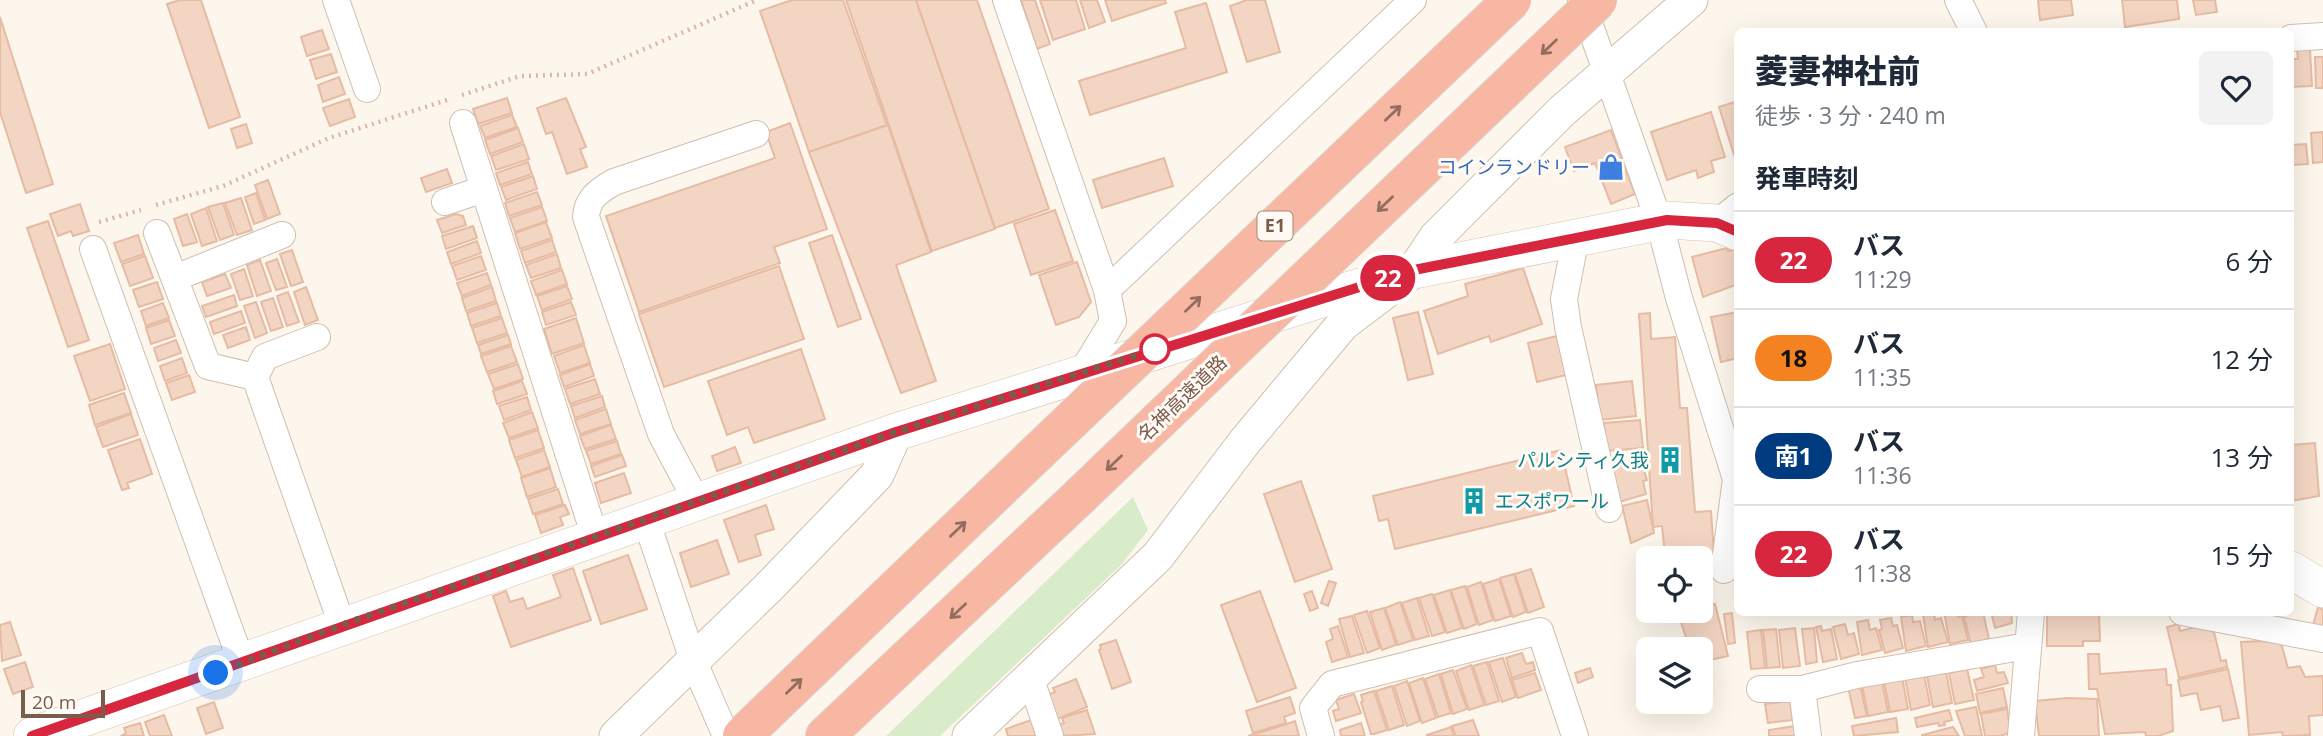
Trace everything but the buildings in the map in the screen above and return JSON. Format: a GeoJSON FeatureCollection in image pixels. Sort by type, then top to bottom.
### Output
{"type":"FeatureCollection","features":[{"type":"Feature","properties":{"kind":"highway","name":"E1"},"geometry":{"type":"LineString","coordinates":[[737,735],[1513,0]]}},
{"type":"Feature","properties":{"kind":"highway","name":"名神高速道路"},"geometry":{"type":"LineString","coordinates":[[825,736],[1598,0]]}},
{"type":"Feature","properties":{"kind":"main road"},"geometry":{"type":"LineString","coordinates":[[32,736],[896,432],[1414,270],[1659,221],[1731,220]]}},
{"type":"Feature","properties":{"kind":"main road"},"geometry":{"type":"LineString","coordinates":[[2294,572],[2323,589]]}},
{"type":"Feature","properties":{"kind":"street"},"geometry":{"type":"LineString","coordinates":[[336,0],[367,89]]}},
{"type":"Feature","properties":{"kind":"street"},"geometry":{"type":"LineString","coordinates":[[1006,0],[1107,290],[1113,321],[1082,372]]}},
{"type":"Feature","properties":{"kind":"street"},"geometry":{"type":"LineString","coordinates":[[1107,290],[1413,0]]}},
{"type":"Feature","properties":{"kind":"street"},"geometry":{"type":"LineString","coordinates":[[1581,0],[1659,221],[1679,298],[1734,473]]}},
{"type":"Feature","properties":{"kind":"street"},"geometry":{"type":"LineString","coordinates":[[969,736],[1031,680],[1158,556],[1246,440],[1343,324],[1414,270],[1436,237],[1562,111],[1691,0]]}},
{"type":"Feature","properties":{"kind":"street"},"geometry":{"type":"LineString","coordinates":[[1958,0],[1972,28]]}},
{"type":"Feature","properties":{"kind":"street"},"geometry":{"type":"LineString","coordinates":[[2294,38],[2323,36]]}},
{"type":"Feature","properties":{"kind":"street"},"geometry":{"type":"LineString","coordinates":[[463,123],[595,537]]}},
{"type":"Feature","properties":{"kind":"street"},"geometry":{"type":"LineString","coordinates":[[697,502],[661,434],[586,217],[587,205],[600,190],[614,182],[756,134]]}},
{"type":"Feature","properties":{"kind":"street"},"geometry":{"type":"LineString","coordinates":[[445,202],[484,189]]}},
{"type":"Feature","properties":{"kind":"street"},"geometry":{"type":"LineString","coordinates":[[158,233],[208,366],[255,377]]}},
{"type":"Feature","properties":{"kind":"street"},"geometry":{"type":"LineString","coordinates":[[175,278],[282,236]]}},
{"type":"Feature","properties":{"kind":"street"},"geometry":{"type":"LineString","coordinates":[[1577,237],[1564,299],[1609,509]]}},
{"type":"Feature","properties":{"kind":"street"},"geometry":{"type":"LineString","coordinates":[[93,249],[242,664]]}},
{"type":"Feature","properties":{"kind":"street"},"geometry":{"type":"LineString","coordinates":[[317,337],[265,357],[255,377],[342,625]]}},
{"type":"Feature","properties":{"kind":"street"},"geometry":{"type":"LineString","coordinates":[[616,736],[768,588],[877,475],[896,432]]}},
{"type":"Feature","properties":{"kind":"street"},"geometry":{"type":"LineString","coordinates":[[1724,570],[1734,494]]}},
{"type":"Feature","properties":{"kind":"street"},"geometry":{"type":"LineString","coordinates":[[646,520],[693,660],[737,735]]}},
{"type":"Feature","properties":{"kind":"street"},"geometry":{"type":"LineString","coordinates":[[2021,736],[2031,616]]}},
{"type":"Feature","properties":{"kind":"street"},"geometry":{"type":"LineString","coordinates":[[2203,616],[2323,639]]}},
{"type":"Feature","properties":{"kind":"street"},"geometry":{"type":"LineString","coordinates":[[1321,736],[1313,708],[1332,684],[1540,631],[1575,736]]}},
{"type":"Feature","properties":{"kind":"street"},"geometry":{"type":"LineString","coordinates":[[1760,689],[1802,689],[1857,675],[2028,646]]}},
{"type":"Feature","properties":{"kind":"street"},"geometry":{"type":"LineString","coordinates":[[1031,680],[1050,736]]}},
{"type":"Feature","properties":{"kind":"street"},"geometry":{"type":"LineString","coordinates":[[1802,689],[1808,736]]}},
{"type":"Feature","properties":{"kind":"path"},"geometry":{"type":"LineString","coordinates":[[93,249],[97,223],[223,186],[329,138],[520,76],[587,74],[757,0]]}},
{"type":"Feature","properties":{"kind":"green space"},"geometry":{"type":"Polygon","coordinates":[[[1133,497],[1148,530],[1122,564],[940,736],[886,736],[1133,497]]]}},
{"type":"Feature","properties":{"kind":"bus line","name":"22"},"geometry":{"type":"LineString","coordinates":[[32,736],[896,432],[1414,270],[1667,220],[1717,223],[1734,230]]}},
{"type":"Feature","properties":{"kind":"place","name":"コインランドリー"},"geometry":{"type":"Point","coordinates":[1611,167]}},
{"type":"Feature","properties":{"kind":"place","name":"パルシティ久我"},"geometry":{"type":"Point","coordinates":[1670,460]}},
{"type":"Feature","properties":{"kind":"place","name":"エスポワール"},"geometry":{"type":"Point","coordinates":[1474,501]}},
{"type":"Feature","properties":{"kind":"route"},"geometry":{"type":"LineString","coordinates":[[216,673],[342,625],[896,432],[1159,348],[1155,349]]}}]}
